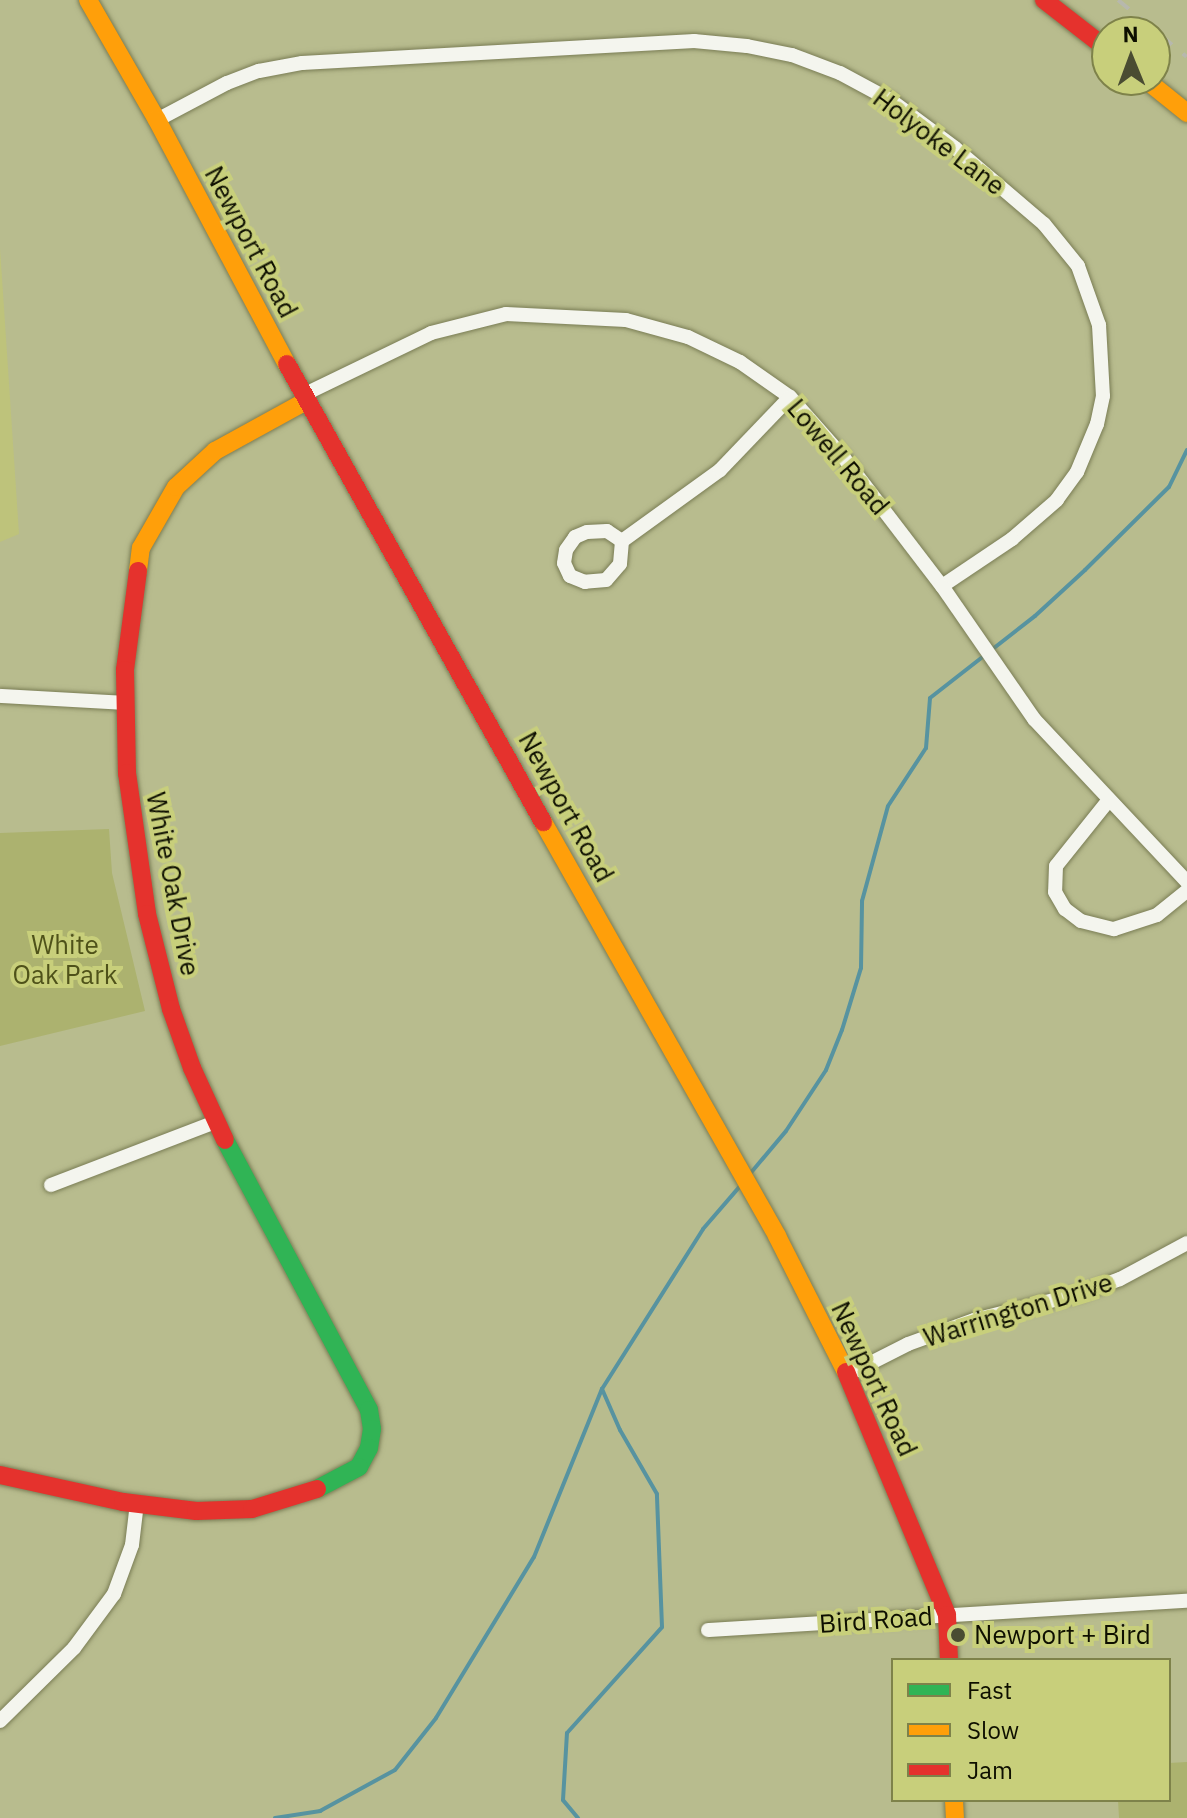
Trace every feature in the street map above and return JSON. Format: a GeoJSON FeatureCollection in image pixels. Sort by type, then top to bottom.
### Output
{"type":"FeatureCollection","features":[{"type":"Feature","properties":{"kind":"street","name":"Newport Road"},"geometry":{"type":"LineString","coordinates":[[88,0],[157,120],[304,398],[745,1179],[847,1375],[947,1615],[949,1658]]}},
{"type":"Feature","properties":{"kind":"street"},"geometry":{"type":"LineString","coordinates":[[1044,0],[1091,37]]}},
{"type":"Feature","properties":{"kind":"street","name":"Holyoke Lane"},"geometry":{"type":"LineString","coordinates":[[157,120],[227,83],[259,71],[302,63],[694,41],[792,55],[840,73],[892,101],[955,148],[1044,224],[1078,266],[1099,325],[1103,396],[1097,424],[1077,472],[1057,500],[1012,539],[942,586]]}},
{"type":"Feature","properties":{"kind":"street"},"geometry":{"type":"LineString","coordinates":[[1166,96],[1187,113]]}},
{"type":"Feature","properties":{"kind":"street","name":"Lowell Road"},"geometry":{"type":"LineString","coordinates":[[304,398],[431,333],[506,314],[559,314],[626,320],[688,337],[740,362],[790,397],[844,458],[942,586],[981,647],[1034,719],[1187,882]]}},
{"type":"Feature","properties":{"kind":"street"},"geometry":{"type":"LineString","coordinates":[[622,541],[607,531],[587,532],[575,537],[566,550],[564,563],[570,576],[585,582],[606,580],[620,564],[622,541],[720,470],[790,397]]}},
{"type":"Feature","properties":{"kind":"street","name":"White Oak Drive"},"geometry":{"type":"LineString","coordinates":[[137,1503],[196,1511],[252,1509],[309,1493],[359,1467],[369,1448],[372,1429],[369,1410],[215,1122],[171,1009],[147,914],[131,818],[124,703],[131,615],[141,548],[176,487],[215,451],[304,398]]}},
{"type":"Feature","properties":{"kind":"street"},"geometry":{"type":"LineString","coordinates":[[0,696],[124,703]]}},
{"type":"Feature","properties":{"kind":"street"},"geometry":{"type":"LineString","coordinates":[[1108,801],[1056,866],[1055,892],[1065,909],[1081,921],[1114,929],[1157,915],[1187,891]]}},
{"type":"Feature","properties":{"kind":"street"},"geometry":{"type":"LineString","coordinates":[[51,1185],[215,1122]]}},
{"type":"Feature","properties":{"kind":"street","name":"Warrington Drive"},"geometry":{"type":"LineString","coordinates":[[847,1375],[908,1344],[974,1320],[1082,1293],[1120,1279],[1187,1243]]}},
{"type":"Feature","properties":{"kind":"street"},"geometry":{"type":"LineString","coordinates":[[0,1475],[137,1503],[132,1545],[114,1594],[74,1648],[0,1721]]}},
{"type":"Feature","properties":{"kind":"street","name":"Bird Road"},"geometry":{"type":"LineString","coordinates":[[708,1630],[1187,1601]]}},
{"type":"Feature","properties":{"kind":"shaded area"},"geometry":{"type":"Polygon","coordinates":[[[0,248],[19,534],[0,542],[0,248]]]}},
{"type":"Feature","properties":{"kind":"green space","name":"White Oak Park"},"geometry":{"type":"Polygon","coordinates":[[[109,829],[112,873],[145,1011],[0,1046],[0,833],[109,829]]]}},
{"type":"Feature","properties":{"kind":"green space"},"geometry":{"type":"Polygon","coordinates":[[[1187,1762],[1187,1818],[1119,1818],[1118,1802],[1171,1802],[1171,1763],[1187,1762]]]}},
{"type":"Feature","properties":{"kind":"waterway"},"geometry":{"type":"LineString","coordinates":[[749,1175],[786,1131],[826,1070],[842,1030],[861,968],[862,901],[888,806],[926,748],[930,698],[1035,616],[1085,570],[1169,487],[1187,450]]}},
{"type":"Feature","properties":{"kind":"waterway"},"geometry":{"type":"LineString","coordinates":[[275,1818],[320,1811],[395,1770],[436,1718],[534,1557],[602,1389],[703,1229],[741,1185]]}},
{"type":"Feature","properties":{"kind":"waterway"},"geometry":{"type":"LineString","coordinates":[[578,1818],[563,1800],[567,1733],[662,1627],[657,1494],[620,1430],[602,1389]]}},
{"type":"Feature","properties":{"kind":"railway"},"geometry":{"type":"LineString","coordinates":[[1118,0],[1187,57]]}},
{"type":"Feature","properties":{"kind":"traffic: fast"},"geometry":{"type":"LineString","coordinates":[[225,1140],[369,1410],[372,1429],[369,1448],[359,1467],[317,1489]]}},
{"type":"Feature","properties":{"kind":"traffic: slow"},"geometry":{"type":"LineString","coordinates":[[88,0],[157,120],[287,364]]}},
{"type":"Feature","properties":{"kind":"traffic: slow"},"geometry":{"type":"LineString","coordinates":[[1166,96],[1187,113]]}},
{"type":"Feature","properties":{"kind":"traffic: slow"},"geometry":{"type":"LineString","coordinates":[[138,571],[141,548],[176,487],[215,451],[306,401]]}},
{"type":"Feature","properties":{"kind":"traffic: slow"},"geometry":{"type":"LineString","coordinates":[[543,822],[777,1236],[846,1372]]}},
{"type":"Feature","properties":{"kind":"traffic: slow"},"geometry":{"type":"LineString","coordinates":[[954,1802],[955,1818]]}},
{"type":"Feature","properties":{"kind":"traffic: jam"},"geometry":{"type":"LineString","coordinates":[[1044,0],[1091,37]]}},
{"type":"Feature","properties":{"kind":"traffic: jam"},"geometry":{"type":"LineString","coordinates":[[287,364],[543,822]]}},
{"type":"Feature","properties":{"kind":"traffic: jam"},"geometry":{"type":"LineString","coordinates":[[138,571],[125,670],[127,773],[147,914],[171,1009],[192,1068],[225,1140]]}},
{"type":"Feature","properties":{"kind":"traffic: jam"},"geometry":{"type":"LineString","coordinates":[[846,1372],[947,1615],[949,1658]]}},
{"type":"Feature","properties":{"kind":"traffic: jam"},"geometry":{"type":"LineString","coordinates":[[0,1475],[123,1502],[196,1511],[252,1509],[317,1489]]}},
{"type":"Feature","properties":{"kind":"place","name":"Newport + Bird"},"geometry":{"type":"Point","coordinates":[958,1635]}}]}
